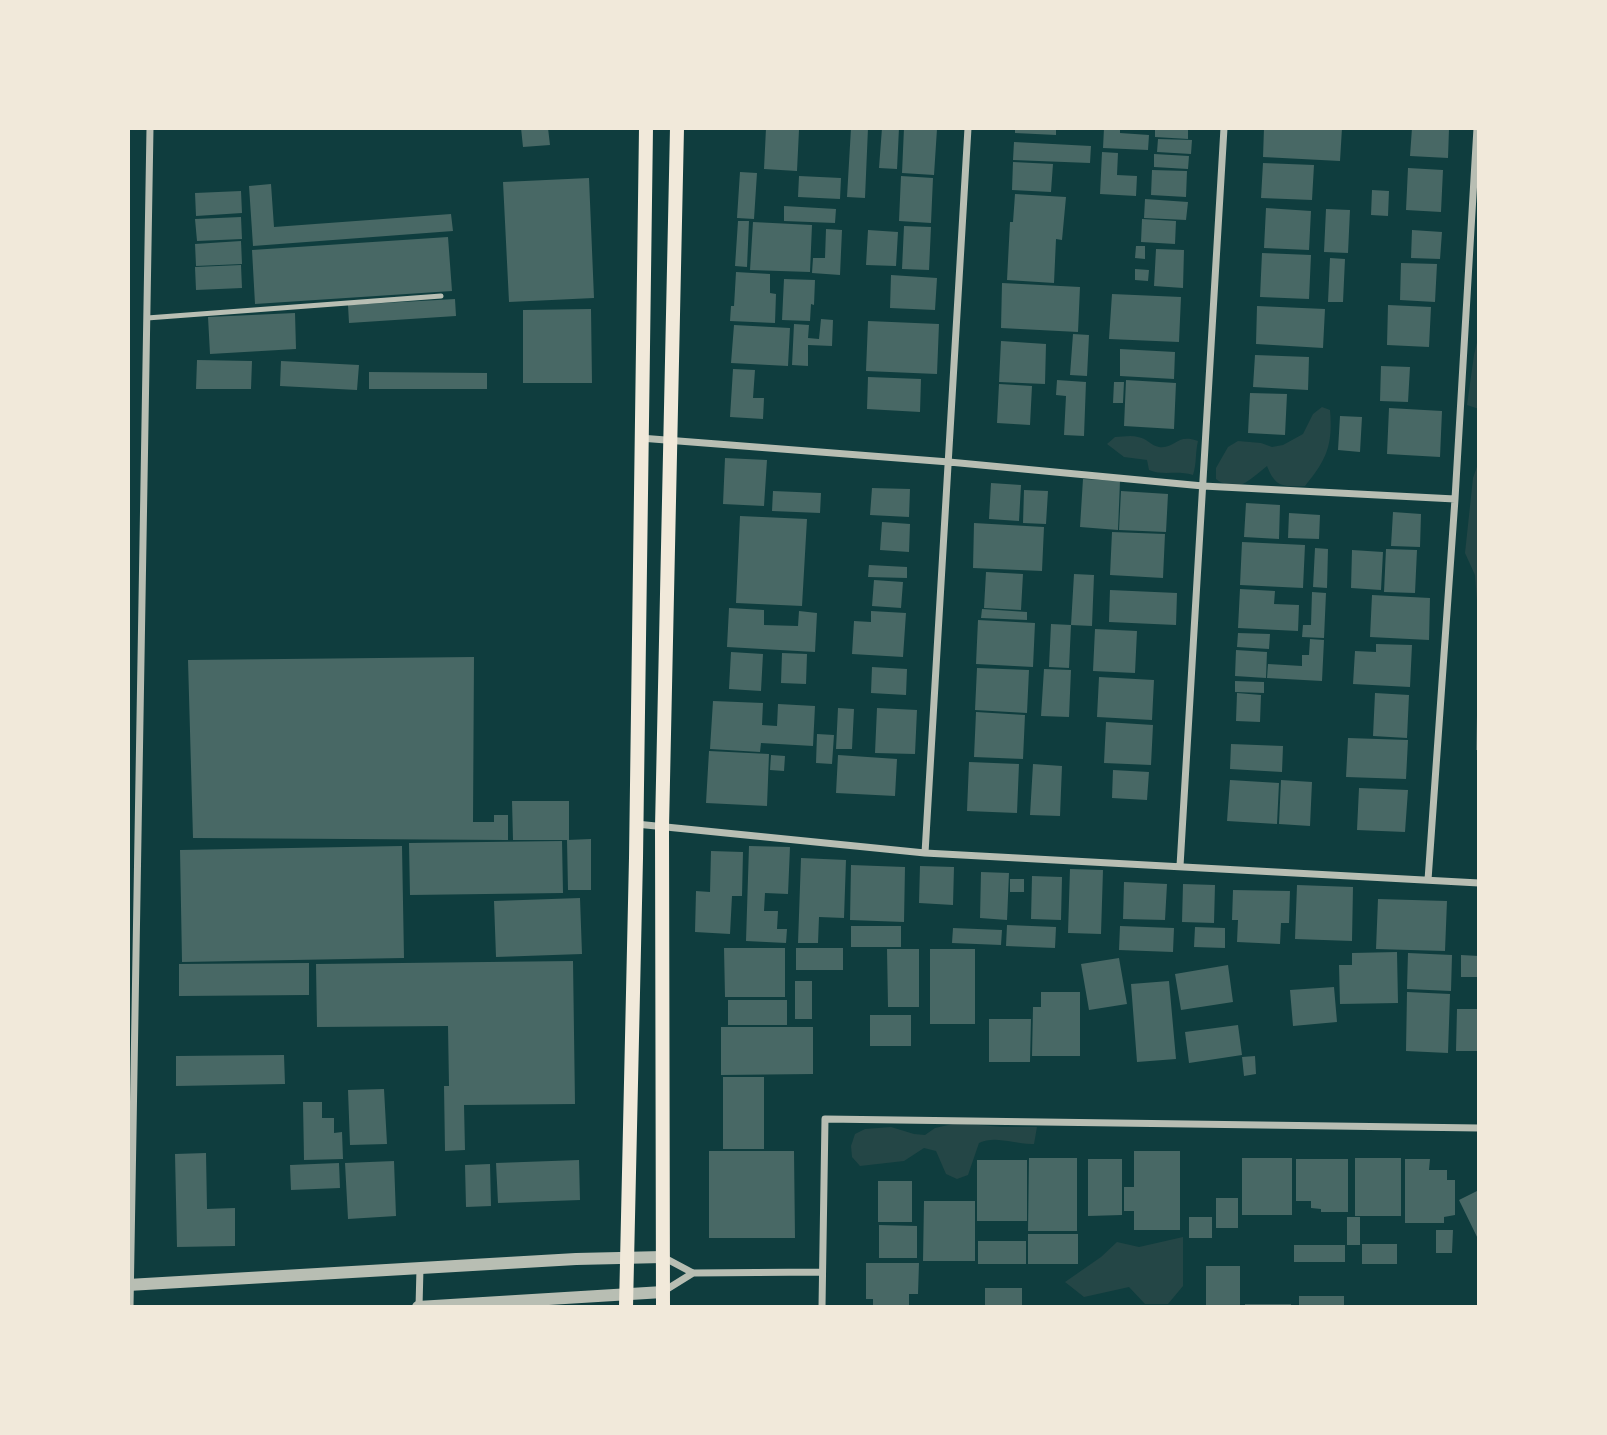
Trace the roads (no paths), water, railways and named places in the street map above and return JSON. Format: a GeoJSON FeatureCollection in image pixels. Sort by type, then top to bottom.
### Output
{"type":"FeatureCollection","features":[{"type":"Feature","properties":{"kind":"main road"},"geometry":{"type":"LineString","coordinates":[[627,1301],[646,128]]}},
{"type":"Feature","properties":{"kind":"main road"},"geometry":{"type":"LineString","coordinates":[[663,1307],[662,827],[677,128]]}},
{"type":"Feature","properties":{"kind":"street"},"geometry":{"type":"LineString","coordinates":[[130,1307],[150,128]]}},
{"type":"Feature","properties":{"kind":"street"},"geometry":{"type":"LineString","coordinates":[[925,853],[968,128]]}},
{"type":"Feature","properties":{"kind":"street"},"geometry":{"type":"LineString","coordinates":[[1180,866],[1224,128]]}},
{"type":"Feature","properties":{"kind":"street"},"geometry":{"type":"LineString","coordinates":[[1428,880],[1455,499],[1476,128]]}},
{"type":"Feature","properties":{"kind":"street"},"geometry":{"type":"LineString","coordinates":[[640,438],[948,462],[1203,486],[1455,499]]}},
{"type":"Feature","properties":{"kind":"street"},"geometry":{"type":"LineString","coordinates":[[636,824],[925,853],[1479,883]]}},
{"type":"Feature","properties":{"kind":"street"},"geometry":{"type":"LineString","coordinates":[[822,1307],[825,1119],[1479,1129]]}},
{"type":"Feature","properties":{"kind":"street"},"geometry":{"type":"LineString","coordinates":[[129,1285],[627,1257],[663,1257],[693,1273],[821,1272]]}},
{"type":"Feature","properties":{"kind":"street"},"geometry":{"type":"LineString","coordinates":[[420,1268],[419,1307],[627,1301],[663,1292],[693,1273]]}},
{"type":"Feature","properties":{"kind":"lane"},"geometry":{"type":"LineString","coordinates":[[147,318],[441,296]]}}]}
